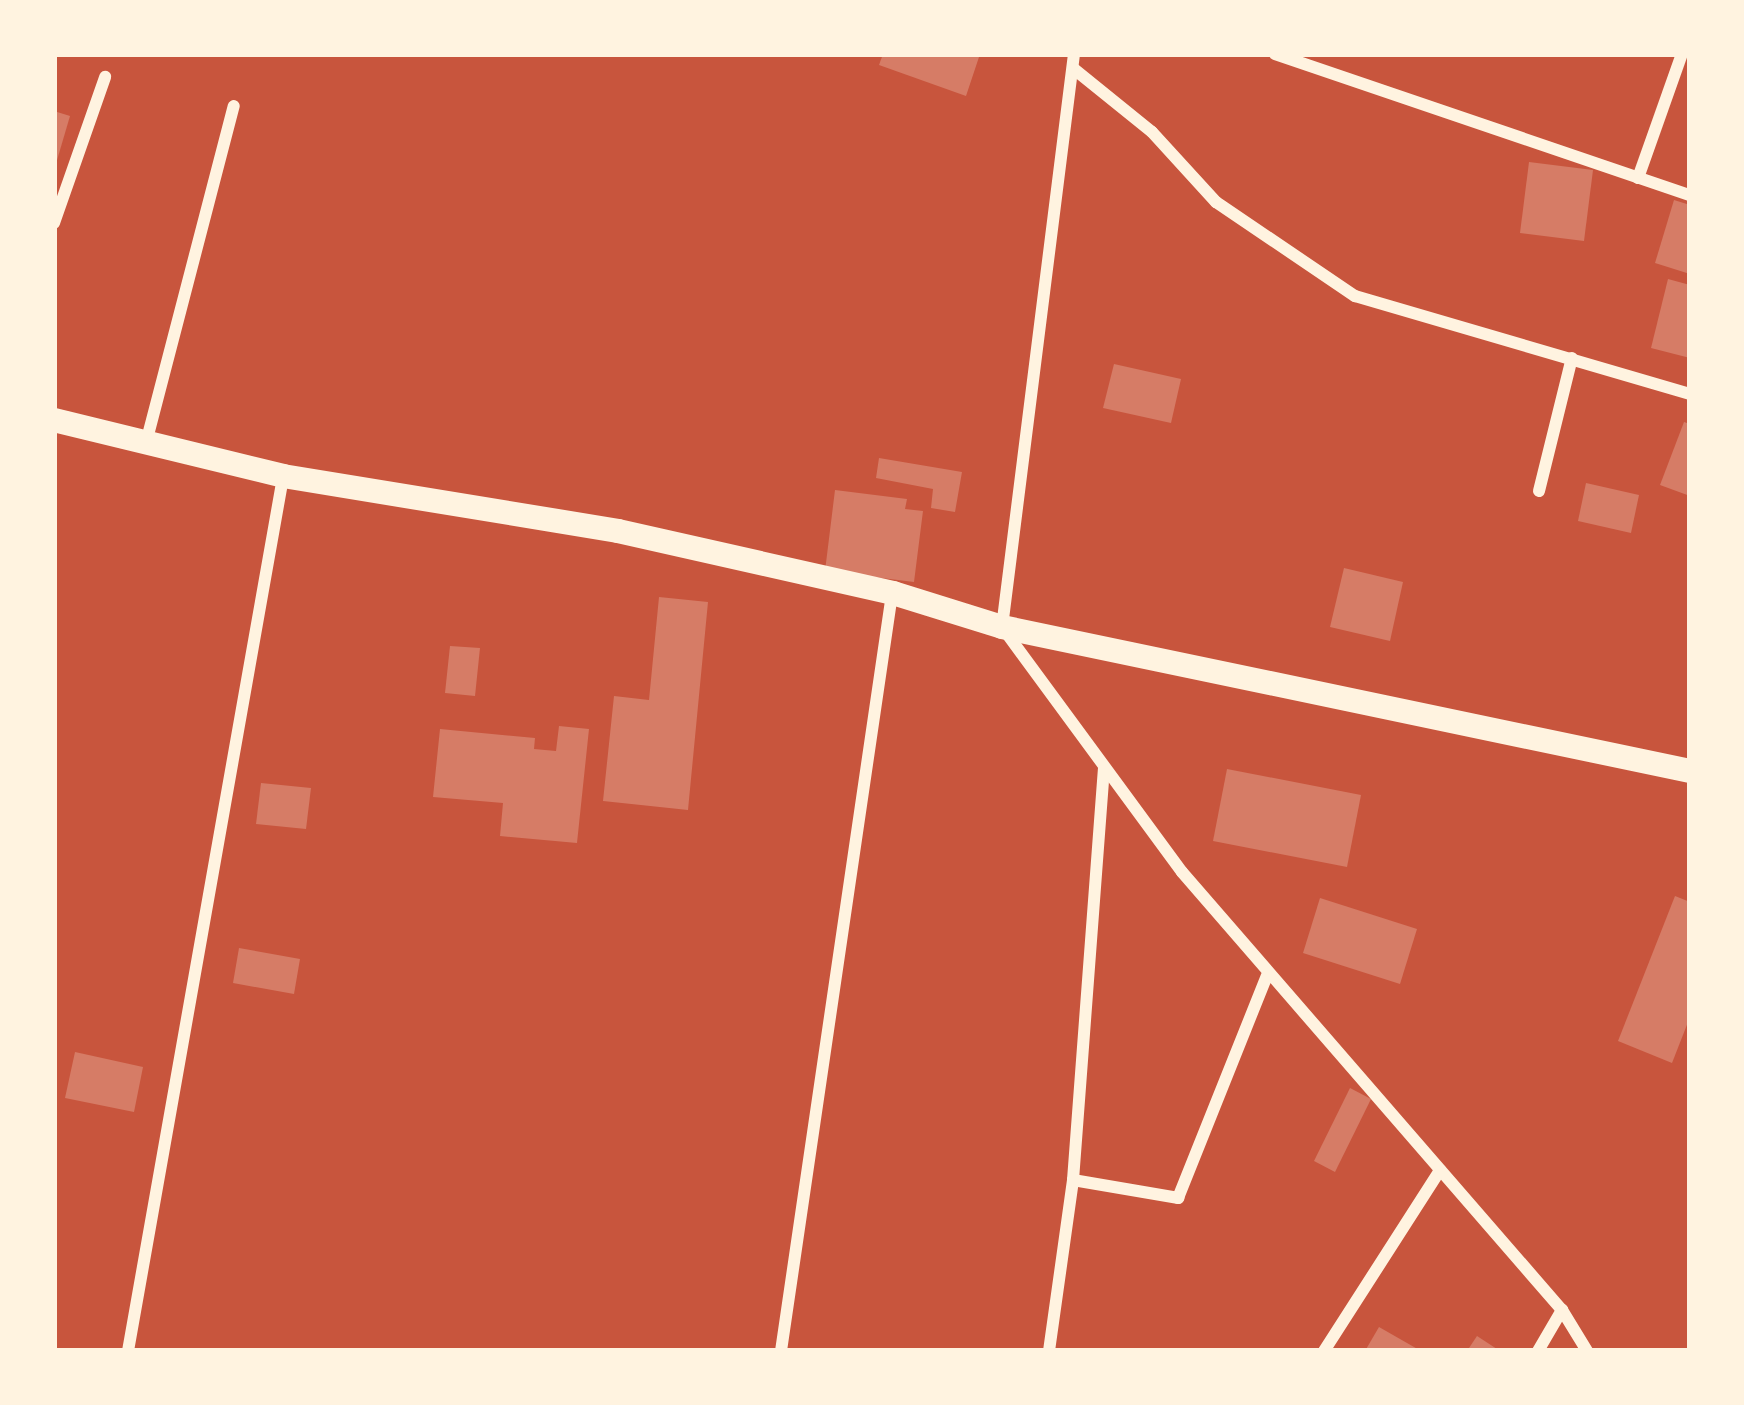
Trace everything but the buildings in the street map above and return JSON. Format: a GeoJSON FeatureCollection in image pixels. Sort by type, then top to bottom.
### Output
{"type":"FeatureCollection","features":[{"type":"Feature","properties":{"kind":"main road"},"geometry":{"type":"LineString","coordinates":[[54,420],[147,439],[283,476],[618,531],[892,593],[1002,627],[1690,771]]}},
{"type":"Feature","properties":{"kind":"street"},"geometry":{"type":"LineString","coordinates":[[1275,54],[1690,195]]}},
{"type":"Feature","properties":{"kind":"street"},"geometry":{"type":"LineString","coordinates":[[1638,178],[1682,54]]}},
{"type":"Feature","properties":{"kind":"street"},"geometry":{"type":"LineString","coordinates":[[1074,62],[1152,132],[1216,202],[1355,296],[1690,394]]}},
{"type":"Feature","properties":{"kind":"street"},"geometry":{"type":"LineString","coordinates":[[1074,62],[1002,627],[1104,768],[1267,976],[1562,1310],[1588,1351]]}},
{"type":"Feature","properties":{"kind":"street"},"geometry":{"type":"LineString","coordinates":[[54,224],[105,77]]}},
{"type":"Feature","properties":{"kind":"street"},"geometry":{"type":"LineString","coordinates":[[147,439],[234,106]]}},
{"type":"Feature","properties":{"kind":"street"},"geometry":{"type":"LineString","coordinates":[[1539,491],[1572,358]]}},
{"type":"Feature","properties":{"kind":"street"},"geometry":{"type":"LineString","coordinates":[[128,1351],[283,476]]}},
{"type":"Feature","properties":{"kind":"street"},"geometry":{"type":"LineString","coordinates":[[781,1351],[892,593]]}},
{"type":"Feature","properties":{"kind":"street"},"geometry":{"type":"LineString","coordinates":[[1048,1351],[1073,1180],[1104,768]]}},
{"type":"Feature","properties":{"kind":"street"},"geometry":{"type":"LineString","coordinates":[[1073,1180],[1178,1198],[1267,976]]}},
{"type":"Feature","properties":{"kind":"street"},"geometry":{"type":"LineString","coordinates":[[1324,1351],[1440,1170]]}},
{"type":"Feature","properties":{"kind":"street"},"geometry":{"type":"LineString","coordinates":[[1538,1351],[1562,1310]]}}]}
